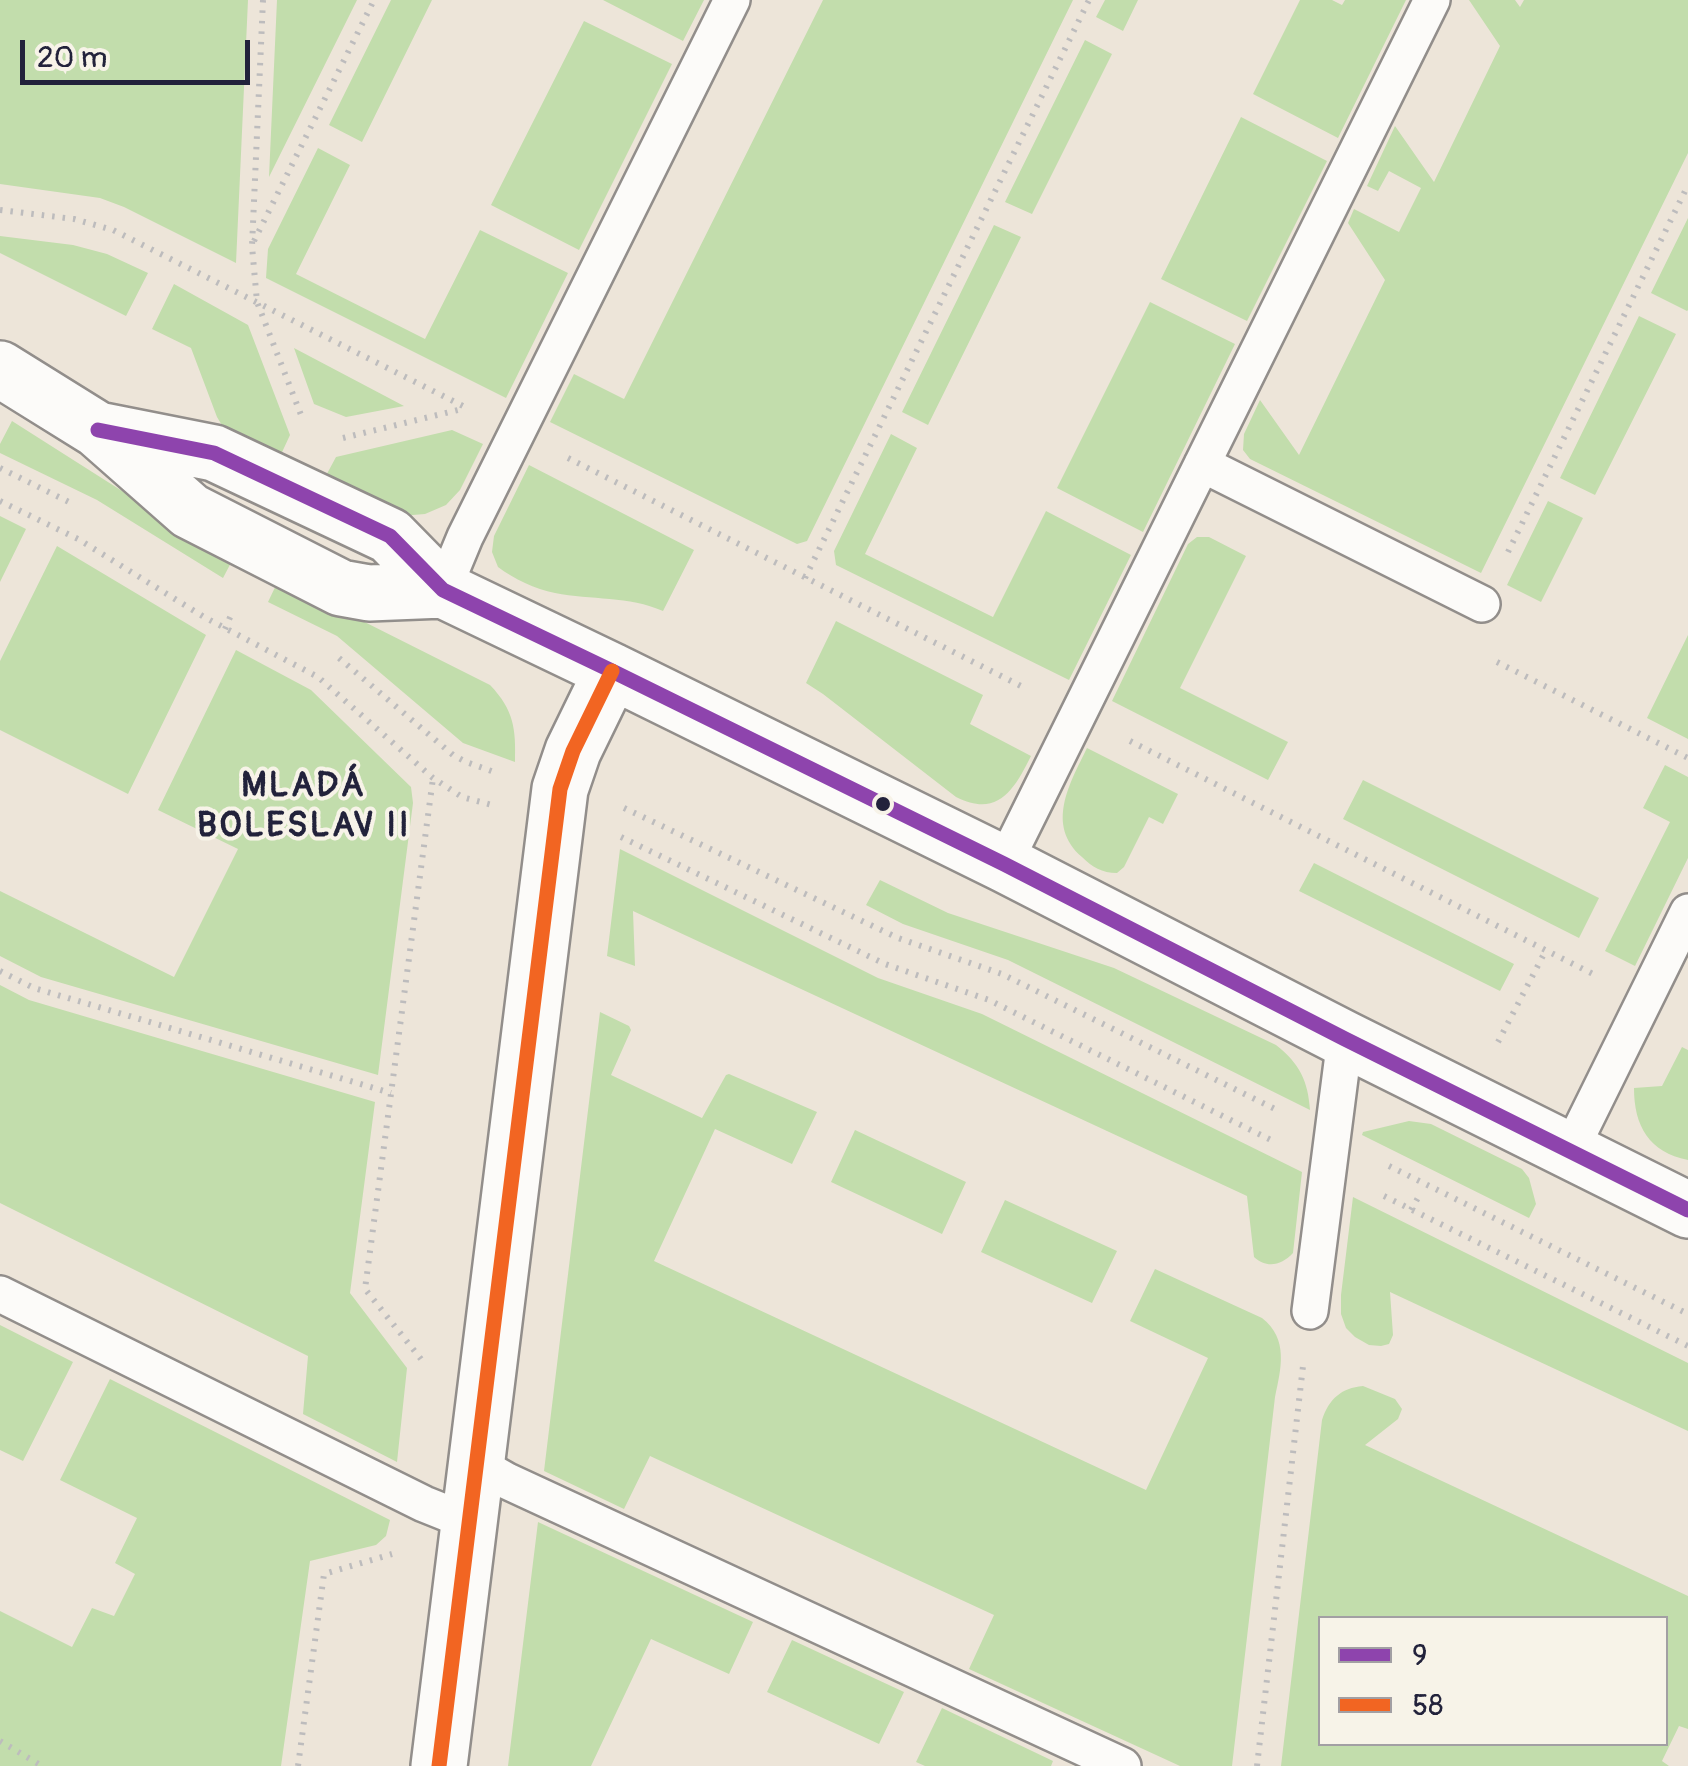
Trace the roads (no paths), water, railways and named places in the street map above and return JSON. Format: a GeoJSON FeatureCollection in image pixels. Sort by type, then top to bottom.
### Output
{"type":"FeatureCollection","features":[{"type":"Feature","properties":{"kind":"street"},"geometry":{"type":"LineString","coordinates":[[0,370],[98,430],[214,453],[390,536],[443,590],[1004,864],[1688,1210]]}},
{"type":"Feature","properties":{"kind":"street"},"geometry":{"type":"LineString","coordinates":[[439,1766],[558,804],[574,751],[612,671]]}},
{"type":"Feature","properties":{"kind":"lane"},"geometry":{"type":"LineString","coordinates":[[443,590],[465,537],[732,0]]}},
{"type":"Feature","properties":{"kind":"lane"},"geometry":{"type":"LineString","coordinates":[[1004,864],[1432,0]]}},
{"type":"Feature","properties":{"kind":"lane"},"geometry":{"type":"LineString","coordinates":[[1202,464],[1482,604]]}},
{"type":"Feature","properties":{"kind":"lane"},"geometry":{"type":"LineString","coordinates":[[1570,1151],[1688,912]]}},
{"type":"Feature","properties":{"kind":"lane"},"geometry":{"type":"LineString","coordinates":[[1310,1310],[1346,1039]]}},
{"type":"Feature","properties":{"kind":"lane"},"geometry":{"type":"LineString","coordinates":[[0,1294],[424,1504],[469,1522]]}},
{"type":"Feature","properties":{"kind":"lane"},"geometry":{"type":"LineString","coordinates":[[476,1464],[507,1482],[1123,1766]]}},
{"type":"Feature","properties":{"kind":"district","name":"MLADÁ BOLESLAV II"},"geometry":{"type":"Point","coordinates":[304,807]}}]}
